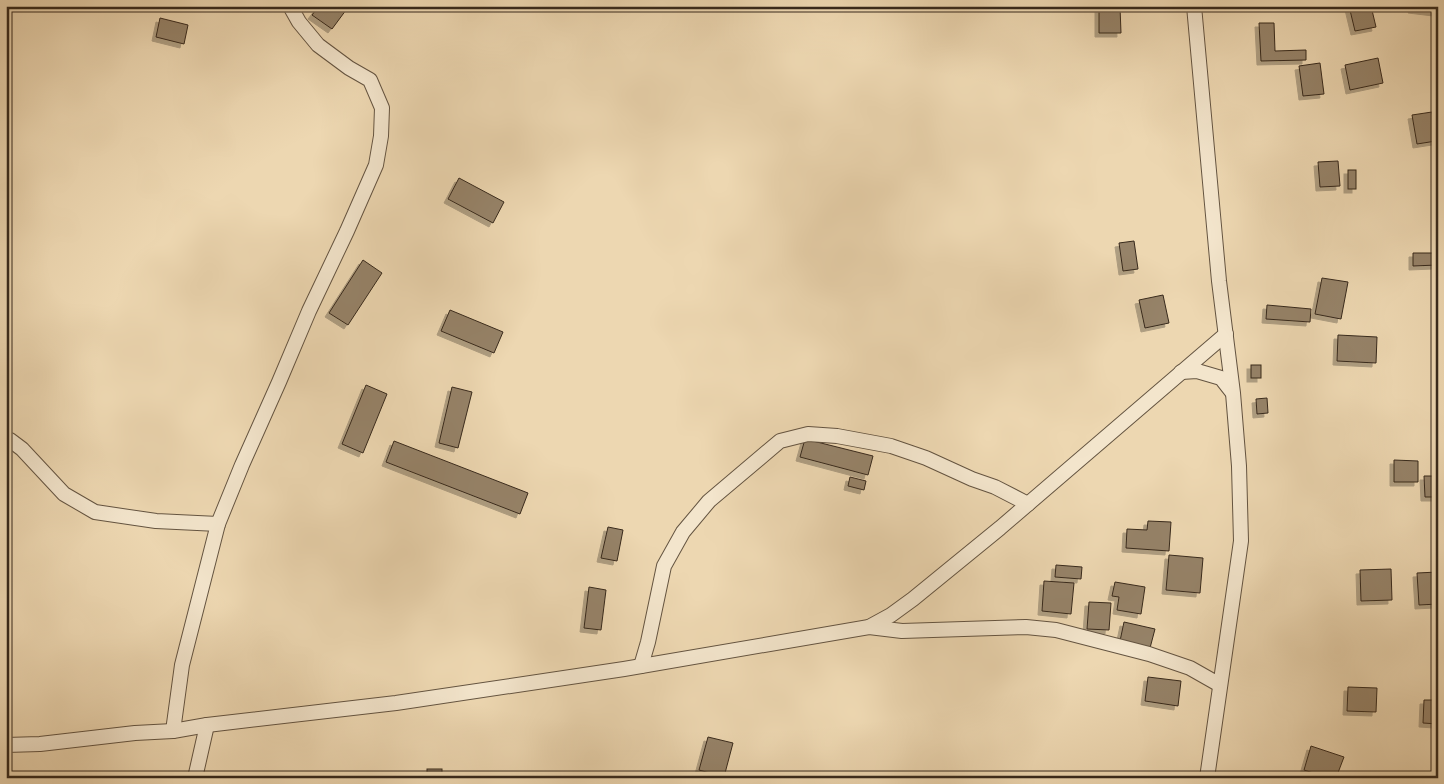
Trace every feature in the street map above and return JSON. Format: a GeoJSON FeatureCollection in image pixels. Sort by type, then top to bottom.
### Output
{"type":"FeatureCollection","features":[{"type":"Feature","properties":{"kind":"street"},"geometry":{"type":"LineString","coordinates":[[173,732],[182,665],[218,524],[309,311],[376,165],[381,136],[382,108],[370,80],[349,68],[318,45],[299,22],[290,6]]}},
{"type":"Feature","properties":{"kind":"street"},"geometry":{"type":"LineString","coordinates":[[1194,6],[1219,281],[1233,392],[1239,466],[1241,541],[1207,778]]}},
{"type":"Feature","properties":{"kind":"street"},"geometry":{"type":"LineString","coordinates":[[869,627],[891,615],[913,599],[1028,504],[1226,334]]}},
{"type":"Feature","properties":{"kind":"street"},"geometry":{"type":"LineString","coordinates":[[1181,372],[1197,371],[1221,378],[1233,392]]}},
{"type":"Feature","properties":{"kind":"street"},"geometry":{"type":"LineString","coordinates":[[641,666],[664,566],[683,532],[709,502],[780,441],[808,434],[837,436],[891,446],[926,458],[972,479],[995,487],[1028,504]]}},
{"type":"Feature","properties":{"kind":"street"},"geometry":{"type":"LineString","coordinates":[[6,440],[10,440],[22,449],[64,494],[95,512],[156,521],[218,524]]}},
{"type":"Feature","properties":{"kind":"street"},"geometry":{"type":"LineString","coordinates":[[6,745],[40,744],[135,733],[173,732],[207,725],[396,703],[641,666],[869,627],[902,631],[1026,626],[1056,630],[1149,654],[1190,668],[1220,685]]}},
{"type":"Feature","properties":{"kind":"street"},"geometry":{"type":"LineString","coordinates":[[195,778],[207,725]]}},
{"type":"Feature","properties":{"kind":"building"},"geometry":{"type":"Polygon","coordinates":[[[319,6],[349,6],[332,29],[312,15],[319,6]]]}},
{"type":"Feature","properties":{"kind":"building"},"geometry":{"type":"Polygon","coordinates":[[[1349,6],[1371,6],[1376,27],[1355,31],[1349,6]]]}},
{"type":"Feature","properties":{"kind":"building"},"geometry":{"type":"Polygon","coordinates":[[[1413,6],[1437,6],[1437,12],[1412,9],[1413,6]]]}},
{"type":"Feature","properties":{"kind":"building"},"geometry":{"type":"Polygon","coordinates":[[[1099,7],[1120,7],[1121,33],[1099,33],[1099,7]]]}},
{"type":"Feature","properties":{"kind":"building"},"geometry":{"type":"Polygon","coordinates":[[[160,18],[188,25],[184,44],[156,37],[160,18]]]}},
{"type":"Feature","properties":{"kind":"building"},"geometry":{"type":"Polygon","coordinates":[[[1259,23],[1274,23],[1275,51],[1306,50],[1306,60],[1261,61],[1259,23]]]}},
{"type":"Feature","properties":{"kind":"building"},"geometry":{"type":"Polygon","coordinates":[[[1378,58],[1383,83],[1350,90],[1345,65],[1378,58]]]}},
{"type":"Feature","properties":{"kind":"building"},"geometry":{"type":"Polygon","coordinates":[[[1320,63],[1324,94],[1303,96],[1299,66],[1320,63]]]}},
{"type":"Feature","properties":{"kind":"building"},"geometry":{"type":"Polygon","coordinates":[[[1432,112],[1436,141],[1417,144],[1412,115],[1432,112]]]}},
{"type":"Feature","properties":{"kind":"building"},"geometry":{"type":"Polygon","coordinates":[[[1338,161],[1340,186],[1320,187],[1318,162],[1338,161]]]}},
{"type":"Feature","properties":{"kind":"building"},"geometry":{"type":"Polygon","coordinates":[[[1348,170],[1356,170],[1356,189],[1348,189],[1348,170]]]}},
{"type":"Feature","properties":{"kind":"building"},"geometry":{"type":"Polygon","coordinates":[[[459,178],[504,202],[493,223],[448,199],[459,178]]]}},
{"type":"Feature","properties":{"kind":"building"},"geometry":{"type":"Polygon","coordinates":[[[1134,241],[1138,269],[1123,271],[1119,243],[1134,241]]]}},
{"type":"Feature","properties":{"kind":"building"},"geometry":{"type":"Polygon","coordinates":[[[1413,253],[1436,253],[1437,265],[1413,266],[1413,253]]]}},
{"type":"Feature","properties":{"kind":"building"},"geometry":{"type":"Polygon","coordinates":[[[363,260],[382,273],[348,325],[329,313],[363,260]]]}},
{"type":"Feature","properties":{"kind":"building"},"geometry":{"type":"Polygon","coordinates":[[[1322,278],[1348,282],[1341,319],[1315,314],[1322,278]]]}},
{"type":"Feature","properties":{"kind":"building"},"geometry":{"type":"Polygon","coordinates":[[[1163,295],[1169,323],[1145,328],[1139,300],[1163,295]]]}},
{"type":"Feature","properties":{"kind":"building"},"geometry":{"type":"Polygon","coordinates":[[[1267,305],[1311,309],[1310,322],[1266,319],[1267,305]]]}},
{"type":"Feature","properties":{"kind":"building"},"geometry":{"type":"Polygon","coordinates":[[[450,310],[503,332],[494,353],[441,331],[450,310]]]}},
{"type":"Feature","properties":{"kind":"building"},"geometry":{"type":"Polygon","coordinates":[[[1338,335],[1377,337],[1376,363],[1337,361],[1338,335]]]}},
{"type":"Feature","properties":{"kind":"building"},"geometry":{"type":"Polygon","coordinates":[[[1251,365],[1261,365],[1261,378],[1251,378],[1251,365]]]}},
{"type":"Feature","properties":{"kind":"building"},"geometry":{"type":"Polygon","coordinates":[[[366,385],[387,394],[363,453],[342,444],[366,385]]]}},
{"type":"Feature","properties":{"kind":"building"},"geometry":{"type":"Polygon","coordinates":[[[452,387],[472,392],[458,448],[439,443],[452,387]]]}},
{"type":"Feature","properties":{"kind":"building"},"geometry":{"type":"Polygon","coordinates":[[[1267,398],[1268,413],[1257,414],[1256,399],[1267,398]]]}},
{"type":"Feature","properties":{"kind":"building"},"geometry":{"type":"Polygon","coordinates":[[[805,439],[873,456],[868,475],[800,457],[805,439]]]}},
{"type":"Feature","properties":{"kind":"building"},"geometry":{"type":"Polygon","coordinates":[[[394,441],[528,493],[520,514],[386,462],[394,441]]]}},
{"type":"Feature","properties":{"kind":"building"},"geometry":{"type":"Polygon","coordinates":[[[1394,460],[1418,461],[1418,482],[1394,482],[1394,460]]]}},
{"type":"Feature","properties":{"kind":"building"},"geometry":{"type":"Polygon","coordinates":[[[1424,476],[1438,476],[1438,497],[1425,497],[1424,476]]]}},
{"type":"Feature","properties":{"kind":"building"},"geometry":{"type":"Polygon","coordinates":[[[850,477],[866,481],[864,490],[848,486],[850,477]]]}},
{"type":"Feature","properties":{"kind":"building"},"geometry":{"type":"Polygon","coordinates":[[[1148,521],[1171,522],[1169,551],[1126,548],[1127,529],[1147,530],[1148,521]]]}},
{"type":"Feature","properties":{"kind":"building"},"geometry":{"type":"Polygon","coordinates":[[[608,527],[623,530],[617,561],[601,558],[608,527]]]}},
{"type":"Feature","properties":{"kind":"building"},"geometry":{"type":"Polygon","coordinates":[[[1169,555],[1203,558],[1200,593],[1166,590],[1169,555]]]}},
{"type":"Feature","properties":{"kind":"building"},"geometry":{"type":"Polygon","coordinates":[[[1056,565],[1082,567],[1081,579],[1055,577],[1056,565]]]}},
{"type":"Feature","properties":{"kind":"building"},"geometry":{"type":"Polygon","coordinates":[[[1391,569],[1392,600],[1361,601],[1360,570],[1391,569]]]}},
{"type":"Feature","properties":{"kind":"building"},"geometry":{"type":"Polygon","coordinates":[[[1438,572],[1438,604],[1419,605],[1417,573],[1438,572]]]}},
{"type":"Feature","properties":{"kind":"building"},"geometry":{"type":"Polygon","coordinates":[[[1044,581],[1074,583],[1071,614],[1042,611],[1044,581]]]}},
{"type":"Feature","properties":{"kind":"building"},"geometry":{"type":"Polygon","coordinates":[[[1115,582],[1145,587],[1141,614],[1117,610],[1119,597],[1112,596],[1115,582]]]}},
{"type":"Feature","properties":{"kind":"building"},"geometry":{"type":"Polygon","coordinates":[[[589,587],[606,590],[601,630],[584,628],[589,587]]]}},
{"type":"Feature","properties":{"kind":"building"},"geometry":{"type":"Polygon","coordinates":[[[1089,602],[1111,603],[1109,630],[1087,629],[1089,602]]]}},
{"type":"Feature","properties":{"kind":"building"},"geometry":{"type":"Polygon","coordinates":[[[1124,622],[1155,629],[1150,648],[1120,641],[1124,622]]]}},
{"type":"Feature","properties":{"kind":"building"},"geometry":{"type":"Polygon","coordinates":[[[1148,677],[1181,681],[1178,706],[1145,701],[1148,677]]]}},
{"type":"Feature","properties":{"kind":"building"},"geometry":{"type":"Polygon","coordinates":[[[1348,687],[1377,688],[1376,712],[1347,711],[1348,687]]]}},
{"type":"Feature","properties":{"kind":"building"},"geometry":{"type":"Polygon","coordinates":[[[1424,700],[1438,700],[1438,724],[1423,723],[1424,700]]]}},
{"type":"Feature","properties":{"kind":"building"},"geometry":{"type":"Polygon","coordinates":[[[708,737],[733,743],[724,777],[699,770],[708,737]]]}},
{"type":"Feature","properties":{"kind":"building"},"geometry":{"type":"Polygon","coordinates":[[[1311,746],[1344,757],[1336,778],[1329,778],[1304,770],[1311,746]]]}},
{"type":"Feature","properties":{"kind":"building"},"geometry":{"type":"Polygon","coordinates":[[[427,769],[442,769],[442,778],[427,778],[427,769]]]}}]}
